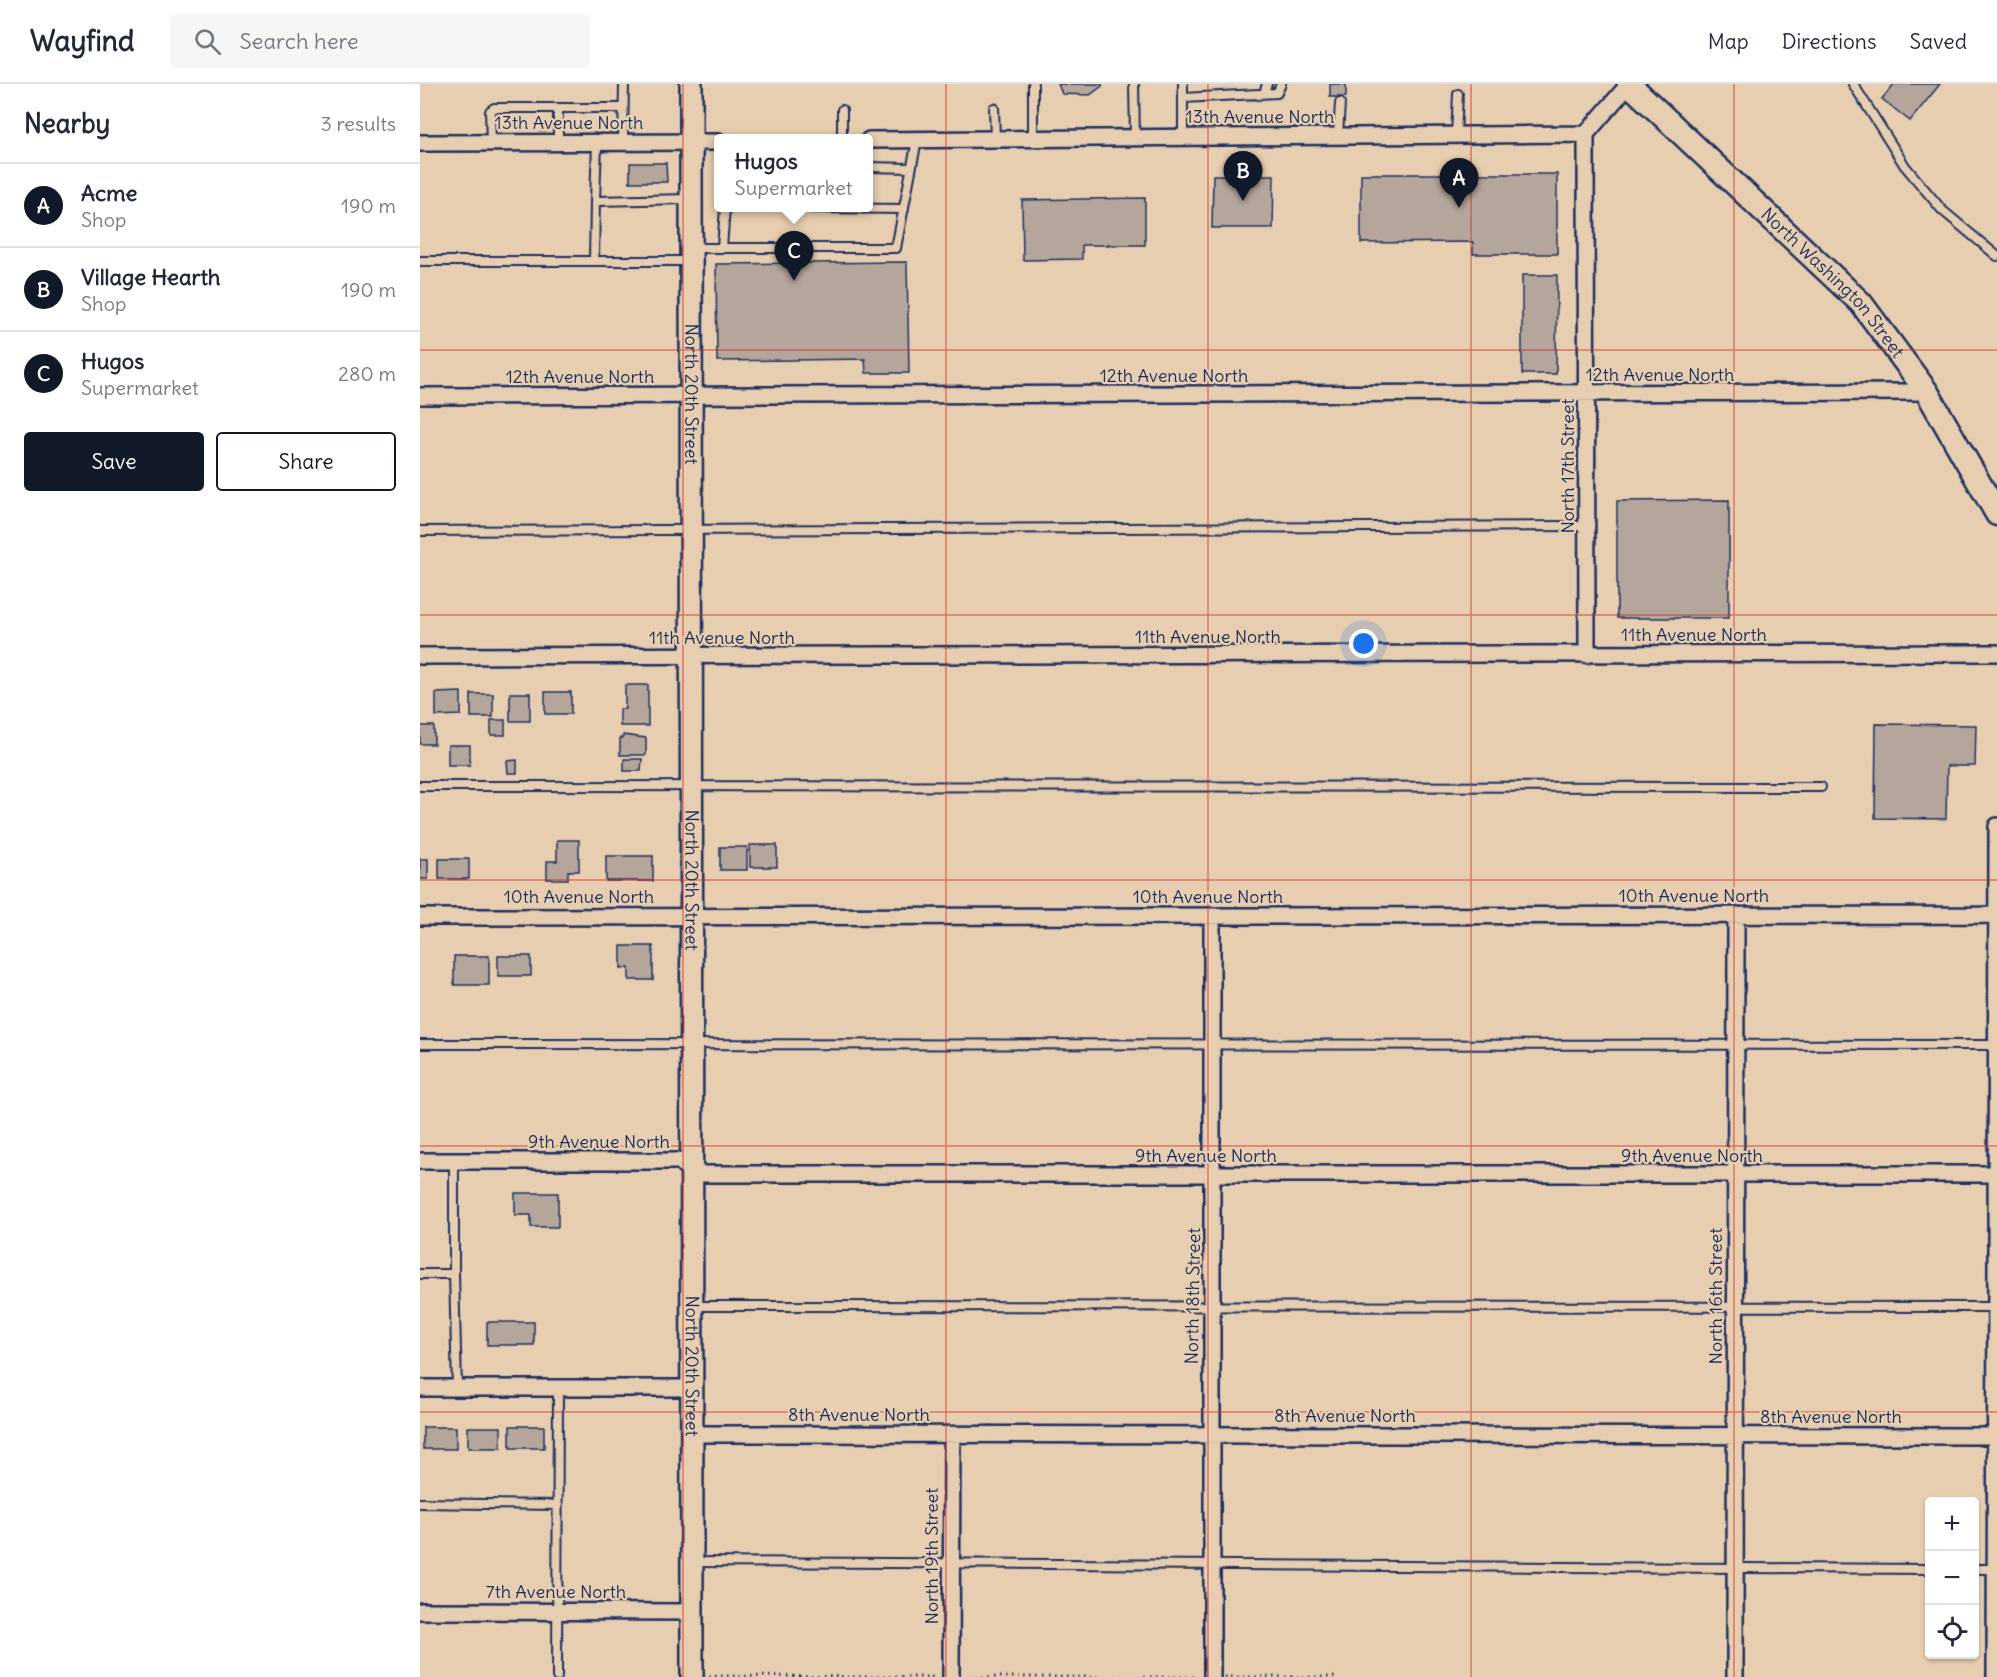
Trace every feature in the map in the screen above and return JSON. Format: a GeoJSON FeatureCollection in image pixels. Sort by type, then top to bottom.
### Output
{"type":"FeatureCollection","features":[{"type":"Feature","properties":{"kind":"main road","name":"North Washington Street"},"geometry":{"type":"LineString","coordinates":[[1629,84],[1861,303],[1927,393],[1997,514]]}},
{"type":"Feature","properties":{"kind":"street","name":"North 20th Street"},"geometry":{"type":"LineString","coordinates":[[691,84],[692,1677]]}},
{"type":"Feature","properties":{"kind":"street"},"geometry":{"type":"LineString","coordinates":[[1586,134],[1629,84]]}},
{"type":"Feature","properties":{"kind":"street","name":"13th Avenue North"},"geometry":{"type":"LineString","coordinates":[[873,140],[1586,134]]}},
{"type":"Feature","properties":{"kind":"street","name":"North 17th Street"},"geometry":{"type":"LineString","coordinates":[[1586,134],[1587,656]]}},
{"type":"Feature","properties":{"kind":"street","name":"13th Avenue North"},"geometry":{"type":"LineString","coordinates":[[420,142],[714,142]]}},
{"type":"Feature","properties":{"kind":"street","name":"12th Avenue North"},"geometry":{"type":"LineString","coordinates":[[420,396],[1927,393]]}},
{"type":"Feature","properties":{"kind":"street","name":"11th Avenue North"},"geometry":{"type":"LineString","coordinates":[[420,656],[1587,656],[1997,653]]}},
{"type":"Feature","properties":{"kind":"street"},"geometry":{"type":"LineString","coordinates":[[1995,1677],[1997,826]]}},
{"type":"Feature","properties":{"kind":"street","name":"North 16th Street"},"geometry":{"type":"LineString","coordinates":[[1735,1677],[1736,915]]}},
{"type":"Feature","properties":{"kind":"street","name":"10th Avenue North"},"geometry":{"type":"LineString","coordinates":[[420,916],[1996,915]]}},
{"type":"Feature","properties":{"kind":"street","name":"North 18th Street"},"geometry":{"type":"LineString","coordinates":[[1212,916],[1214,1176],[1211,1435],[1212,1677]]}},
{"type":"Feature","properties":{"kind":"street","name":"9th Avenue North"},"geometry":{"type":"LineString","coordinates":[[420,1161],[680,1161],[692,1174],[1735,1176],[1996,1174]]}},
{"type":"Feature","properties":{"kind":"street"},"geometry":{"type":"LineString","coordinates":[[420,1388],[693,1388]]}},
{"type":"Feature","properties":{"kind":"street","name":"8th Avenue North"},"geometry":{"type":"LineString","coordinates":[[693,1434],[1996,1436]]}},
{"type":"Feature","properties":{"kind":"street","name":"North 19th Street"},"geometry":{"type":"LineString","coordinates":[[951,1677],[952,1435]]}},
{"type":"Feature","properties":{"kind":"street","name":"7th Avenue North"},"geometry":{"type":"LineString","coordinates":[[420,1611],[692,1612]]}},
{"type":"Feature","properties":{"kind":"lane"},"geometry":{"type":"LineString","coordinates":[[623,142],[624,84]]}},
{"type":"Feature","properties":{"kind":"lane"},"geometry":{"type":"LineString","coordinates":[[1033,84],[1033,139]]}},
{"type":"Feature","properties":{"kind":"lane"},"geometry":{"type":"LineString","coordinates":[[1134,84],[1136,138]]}},
{"type":"Feature","properties":{"kind":"lane"},"geometry":{"type":"LineString","coordinates":[[1183,84],[1183,137]]}},
{"type":"Feature","properties":{"kind":"lane"},"geometry":{"type":"LineString","coordinates":[[1258,96],[1264,93],[1267,84]]}},
{"type":"Feature","properties":{"kind":"lane"},"geometry":{"type":"LineString","coordinates":[[1183,98],[1258,96],[1277,93],[1281,84]]}},
{"type":"Feature","properties":{"kind":"lane"},"geometry":{"type":"LineString","coordinates":[[1853,84],[1905,166],[1942,210],[1997,256]]}},
{"type":"Feature","properties":{"kind":"lane"},"geometry":{"type":"LineString","coordinates":[[1456,135],[1458,94]]}},
{"type":"Feature","properties":{"kind":"lane"},"geometry":{"type":"LineString","coordinates":[[1338,136],[1340,103]]}},
{"type":"Feature","properties":{"kind":"lane"},"geometry":{"type":"LineString","coordinates":[[491,142],[490,111],[494,108],[623,108]]}},
{"type":"Feature","properties":{"kind":"lane"},"geometry":{"type":"LineString","coordinates":[[558,108],[558,142]]}},
{"type":"Feature","properties":{"kind":"lane"},"geometry":{"type":"LineString","coordinates":[[994,108],[995,139]]}},
{"type":"Feature","properties":{"kind":"lane"},"geometry":{"type":"LineString","coordinates":[[842,110],[842,134]]}},
{"type":"Feature","properties":{"kind":"lane"},"geometry":{"type":"LineString","coordinates":[[420,261],[594,261],[691,255],[722,248],[896,248],[917,140]]}},
{"type":"Feature","properties":{"kind":"lane"},"geometry":{"type":"LineString","coordinates":[[594,261],[597,142]]}},
{"type":"Feature","properties":{"kind":"lane"},"geometry":{"type":"LineString","coordinates":[[873,167],[910,168]]}},
{"type":"Feature","properties":{"kind":"lane"},"geometry":{"type":"LineString","coordinates":[[594,201],[691,199]]}},
{"type":"Feature","properties":{"kind":"lane"},"geometry":{"type":"LineString","coordinates":[[873,208],[904,209]]}},
{"type":"Feature","properties":{"kind":"lane"},"geometry":{"type":"LineString","coordinates":[[722,248],[725,212]]}},
{"type":"Feature","properties":{"kind":"lane"},"geometry":{"type":"LineString","coordinates":[[420,531],[1587,526]]}},
{"type":"Feature","properties":{"kind":"lane"},"geometry":{"type":"LineString","coordinates":[[420,786],[1821,788]]}},
{"type":"Feature","properties":{"kind":"lane"},"geometry":{"type":"LineString","coordinates":[[420,1044],[1996,1045]]}},
{"type":"Feature","properties":{"kind":"lane"},"geometry":{"type":"LineString","coordinates":[[454,1162],[457,1388]]}},
{"type":"Feature","properties":{"kind":"lane"},"geometry":{"type":"LineString","coordinates":[[420,1274],[454,1274]]}},
{"type":"Feature","properties":{"kind":"lane"},"geometry":{"type":"LineString","coordinates":[[692,1306],[1996,1307]]}},
{"type":"Feature","properties":{"kind":"lane"},"geometry":{"type":"LineString","coordinates":[[557,1677],[558,1388]]}},
{"type":"Feature","properties":{"kind":"lane"},"geometry":{"type":"LineString","coordinates":[[420,1503],[558,1505]]}},
{"type":"Feature","properties":{"kind":"lane"},"geometry":{"type":"LineString","coordinates":[[692,1562],[1925,1569]]}},
{"type":"Feature","properties":{"kind":"lane"},"geometry":{"type":"LineString","coordinates":[[1979,1569],[1996,1569]]}},
{"type":"Feature","properties":{"kind":"path"},"geometry":{"type":"LineString","coordinates":[[692,1677],[1337,1677]]}},
{"type":"Feature","properties":{"kind":"building"},"geometry":{"type":"Polygon","coordinates":[[[1058,84],[1102,84],[1102,86],[1090,95],[1062,94],[1058,84]]]}},
{"type":"Feature","properties":{"kind":"building"},"geometry":{"type":"Polygon","coordinates":[[[1330,84],[1346,84],[1346,97],[1330,97],[1330,84]]]}},
{"type":"Feature","properties":{"kind":"building"},"geometry":{"type":"Polygon","coordinates":[[[1894,84],[1940,84],[1910,121],[1882,99],[1894,84]]]}},
{"type":"Feature","properties":{"kind":"building"},"geometry":{"type":"Polygon","coordinates":[[[630,163],[666,163],[667,182],[630,182],[630,163]]]}},
{"type":"Feature","properties":{"kind":"building"},"geometry":{"type":"Polygon","coordinates":[[[1361,174],[1557,174],[1557,254],[1473,254],[1473,242],[1361,243],[1361,174]]]}},
{"type":"Feature","properties":{"kind":"building"},"geometry":{"type":"Polygon","coordinates":[[[1213,175],[1274,175],[1273,228],[1212,228],[1213,175]]]}},
{"type":"Feature","properties":{"kind":"building"},"geometry":{"type":"Polygon","coordinates":[[[1145,198],[1145,245],[1082,245],[1082,259],[1023,260],[1022,200],[1145,198]]]}},
{"type":"Feature","properties":{"kind":"building"},"geometry":{"type":"Polygon","coordinates":[[[907,262],[909,373],[866,373],[865,359],[717,361],[716,264],[907,262]]]}},
{"type":"Feature","properties":{"kind":"building"},"geometry":{"type":"Polygon","coordinates":[[[1522,275],[1557,275],[1556,374],[1522,374],[1522,275]]]}},
{"type":"Feature","properties":{"kind":"building"},"geometry":{"type":"Polygon","coordinates":[[[1729,500],[1729,618],[1617,618],[1617,501],[1729,500]]]}},
{"type":"Feature","properties":{"kind":"building"},"geometry":{"type":"Polygon","coordinates":[[[625,685],[648,685],[648,726],[620,726],[620,709],[625,709],[625,685]]]}},
{"type":"Feature","properties":{"kind":"building"},"geometry":{"type":"Polygon","coordinates":[[[461,692],[461,715],[436,716],[436,693],[461,692]]]}},
{"type":"Feature","properties":{"kind":"building"},"geometry":{"type":"Polygon","coordinates":[[[545,692],[571,692],[571,714],[545,714],[545,692]]]}},
{"type":"Feature","properties":{"kind":"building"},"geometry":{"type":"Polygon","coordinates":[[[510,693],[530,693],[530,721],[510,721],[510,693]]]}},
{"type":"Feature","properties":{"kind":"building"},"geometry":{"type":"Polygon","coordinates":[[[471,694],[493,694],[493,717],[471,717],[471,694]]]}},
{"type":"Feature","properties":{"kind":"building"},"geometry":{"type":"Polygon","coordinates":[[[491,720],[505,720],[505,735],[491,735],[491,720]]]}},
{"type":"Feature","properties":{"kind":"building"},"geometry":{"type":"Polygon","coordinates":[[[1876,724],[1976,725],[1975,766],[1947,766],[1946,819],[1875,818],[1876,724]]]}},
{"type":"Feature","properties":{"kind":"building"},"geometry":{"type":"Polygon","coordinates":[[[420,726],[434,726],[434,744],[420,744],[420,726]]]}},
{"type":"Feature","properties":{"kind":"building"},"geometry":{"type":"Polygon","coordinates":[[[623,735],[646,738],[646,755],[620,755],[620,738],[623,738],[623,735]]]}},
{"type":"Feature","properties":{"kind":"building"},"geometry":{"type":"Polygon","coordinates":[[[448,745],[470,745],[470,765],[448,765],[448,745]]]}},
{"type":"Feature","properties":{"kind":"building"},"geometry":{"type":"Polygon","coordinates":[[[624,759],[642,759],[641,771],[624,771],[624,759]]]}},
{"type":"Feature","properties":{"kind":"building"},"geometry":{"type":"Polygon","coordinates":[[[517,760],[517,773],[508,773],[507,761],[517,760]]]}},
{"type":"Feature","properties":{"kind":"building"},"geometry":{"type":"Polygon","coordinates":[[[557,840],[579,840],[579,871],[568,871],[568,879],[547,879],[547,861],[557,861],[557,840]]]}},
{"type":"Feature","properties":{"kind":"building"},"geometry":{"type":"Polygon","coordinates":[[[750,845],[777,845],[777,867],[750,867],[750,845]]]}},
{"type":"Feature","properties":{"kind":"building"},"geometry":{"type":"Polygon","coordinates":[[[720,847],[747,847],[747,870],[720,870],[720,847]]]}},
{"type":"Feature","properties":{"kind":"building"},"geometry":{"type":"Polygon","coordinates":[[[606,856],[653,856],[653,881],[606,881],[606,856]]]}},
{"type":"Feature","properties":{"kind":"building"},"geometry":{"type":"Polygon","coordinates":[[[420,859],[428,859],[428,879],[420,879],[420,859]]]}},
{"type":"Feature","properties":{"kind":"building"},"geometry":{"type":"Polygon","coordinates":[[[439,859],[469,859],[469,879],[439,879],[439,859]]]}},
{"type":"Feature","properties":{"kind":"building"},"geometry":{"type":"Polygon","coordinates":[[[621,946],[653,946],[653,980],[629,980],[629,968],[621,968],[621,946]]]}},
{"type":"Feature","properties":{"kind":"building"},"geometry":{"type":"Polygon","coordinates":[[[454,956],[489,956],[489,985],[454,985],[454,956]]]}},
{"type":"Feature","properties":{"kind":"building"},"geometry":{"type":"Polygon","coordinates":[[[498,956],[531,956],[531,976],[498,976],[498,956]]]}},
{"type":"Feature","properties":{"kind":"building"},"geometry":{"type":"Polygon","coordinates":[[[515,1193],[558,1193],[558,1227],[531,1227],[531,1215],[515,1215],[515,1193]]]}},
{"type":"Feature","properties":{"kind":"building"},"geometry":{"type":"Polygon","coordinates":[[[487,1322],[534,1322],[534,1345],[487,1345],[487,1322]]]}},
{"type":"Feature","properties":{"kind":"building"},"geometry":{"type":"Polygon","coordinates":[[[510,1426],[544,1426],[544,1448],[510,1448],[510,1426]]]}},
{"type":"Feature","properties":{"kind":"building"},"geometry":{"type":"Polygon","coordinates":[[[423,1427],[456,1427],[456,1449],[423,1449],[423,1427]]]}},
{"type":"Feature","properties":{"kind":"building"},"geometry":{"type":"Polygon","coordinates":[[[468,1427],[501,1427],[501,1448],[468,1448],[468,1427]]]}},
{"type":"Feature","properties":{"kind":"place","name":"Village Hearth"},"geometry":{"type":"Point","coordinates":[1243,201]}},
{"type":"Feature","properties":{"kind":"place","name":"Acme"},"geometry":{"type":"Point","coordinates":[1459,208]}},
{"type":"Feature","properties":{"kind":"place","name":"Hugos"},"geometry":{"type":"Point","coordinates":[794,281]}}]}
